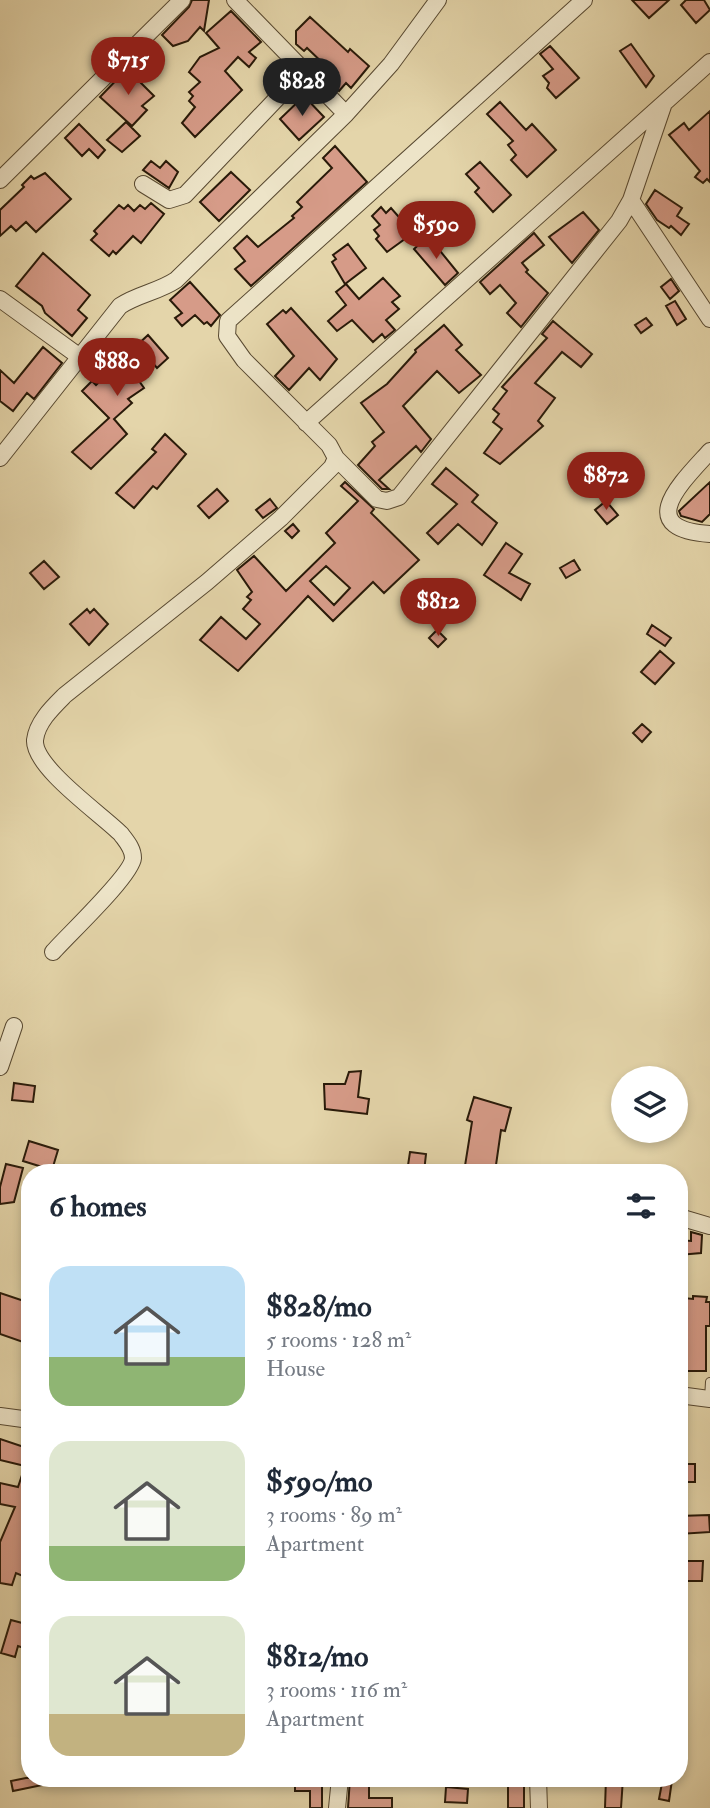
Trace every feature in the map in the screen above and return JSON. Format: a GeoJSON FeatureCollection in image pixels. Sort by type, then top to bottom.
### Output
{"type":"FeatureCollection","features":[{"type":"Feature","properties":{"kind":"street"},"geometry":{"type":"LineString","coordinates":[[0,180],[181,0]]}},
{"type":"Feature","properties":{"kind":"street"},"geometry":{"type":"LineString","coordinates":[[235,0],[346,114]]}},
{"type":"Feature","properties":{"kind":"street"},"geometry":{"type":"LineString","coordinates":[[0,458],[120,306],[132,298],[164,288],[176,281],[346,114],[391,64],[438,0]]}},
{"type":"Feature","properties":{"kind":"street"},"geometry":{"type":"LineString","coordinates":[[584,0],[228,321],[227,336],[244,360],[329,445],[336,458],[377,499],[387,501],[399,497],[607,237],[631,200],[664,103]]}},
{"type":"Feature","properties":{"kind":"street"},"geometry":{"type":"LineString","coordinates":[[306,423],[710,62]]}},
{"type":"Feature","properties":{"kind":"street"},"geometry":{"type":"LineString","coordinates":[[143,184],[169,200],[185,195],[303,71]]}},
{"type":"Feature","properties":{"kind":"street"},"geometry":{"type":"LineString","coordinates":[[631,200],[710,319]]}},
{"type":"Feature","properties":{"kind":"street"},"geometry":{"type":"LineString","coordinates":[[0,299],[80,356]]}},
{"type":"Feature","properties":{"kind":"street"},"geometry":{"type":"LineString","coordinates":[[710,451],[685,479],[667,508],[668,516],[676,526],[686,531],[710,534]]}},
{"type":"Feature","properties":{"kind":"street"},"geometry":{"type":"LineString","coordinates":[[52,952],[113,889],[131,866],[133,857],[130,846],[121,834],[41,762],[35,738],[40,726],[65,695],[281,519],[332,467],[336,458]]}},
{"type":"Feature","properties":{"kind":"street"},"geometry":{"type":"LineString","coordinates":[[0,1068],[14,1026]]}},
{"type":"Feature","properties":{"kind":"street"},"geometry":{"type":"LineString","coordinates":[[688,1220],[710,1226]]}},
{"type":"Feature","properties":{"kind":"street"},"geometry":{"type":"LineString","coordinates":[[688,1396],[709,1399]]}},
{"type":"Feature","properties":{"kind":"street"},"geometry":{"type":"LineString","coordinates":[[0,1416],[21,1419]]}},
{"type":"Feature","properties":{"kind":"street"},"geometry":{"type":"LineString","coordinates":[[337,1808],[339,1787]]}},
{"type":"Feature","properties":{"kind":"street"},"geometry":{"type":"LineString","coordinates":[[538,1787],[538,1808]]}},
{"type":"Feature","properties":{"kind":"lane"},"geometry":{"type":"LineString","coordinates":[[709,1399],[710,1382]]}},
{"type":"Feature","properties":{"kind":"building"},"geometry":{"type":"Polygon","coordinates":[[[192,0],[209,0],[204,31],[200,27],[188,41],[173,46],[162,35],[189,7],[192,0]]]}},
{"type":"Feature","properties":{"kind":"building"},"geometry":{"type":"Polygon","coordinates":[[[632,0],[669,0],[649,18],[632,0]]]}},
{"type":"Feature","properties":{"kind":"building"},"geometry":{"type":"Polygon","coordinates":[[[686,0],[704,0],[710,10],[696,23],[681,5],[686,0]]]}},
{"type":"Feature","properties":{"kind":"building"},"geometry":{"type":"Polygon","coordinates":[[[231,11],[261,42],[249,52],[256,58],[249,67],[238,57],[225,71],[242,90],[195,137],[182,123],[195,107],[189,101],[193,96],[189,92],[200,82],[189,72],[200,57],[219,48],[206,33],[231,11]]]}},
{"type":"Feature","properties":{"kind":"building"},"geometry":{"type":"Polygon","coordinates":[[[310,17],[348,52],[350,49],[369,66],[351,88],[346,83],[339,91],[321,73],[327,67],[307,48],[304,51],[296,44],[296,31],[310,17]]]}},
{"type":"Feature","properties":{"kind":"building"},"geometry":{"type":"Polygon","coordinates":[[[631,44],[654,76],[646,87],[620,51],[631,44]]]}},
{"type":"Feature","properties":{"kind":"building"},"geometry":{"type":"Polygon","coordinates":[[[550,46],[579,78],[556,98],[547,88],[549,83],[543,76],[553,69],[540,54],[550,46]]]}},
{"type":"Feature","properties":{"kind":"building"},"geometry":{"type":"Polygon","coordinates":[[[127,69],[154,96],[142,106],[147,110],[132,126],[100,97],[127,69]]]}},
{"type":"Feature","properties":{"kind":"building"},"geometry":{"type":"Polygon","coordinates":[[[304,96],[324,117],[299,140],[280,119],[304,96]]]}},
{"type":"Feature","properties":{"kind":"building"},"geometry":{"type":"Polygon","coordinates":[[[500,102],[526,130],[532,124],[556,150],[527,177],[511,160],[516,155],[508,145],[513,141],[487,114],[500,102]]]}},
{"type":"Feature","properties":{"kind":"building"},"geometry":{"type":"Polygon","coordinates":[[[710,111],[710,182],[707,179],[703,183],[695,177],[700,171],[669,135],[684,123],[689,130],[710,111]]]}},
{"type":"Feature","properties":{"kind":"building"},"geometry":{"type":"Polygon","coordinates":[[[126,122],[140,136],[122,152],[107,140],[126,122]]]}},
{"type":"Feature","properties":{"kind":"building"},"geometry":{"type":"Polygon","coordinates":[[[79,124],[105,150],[98,158],[89,149],[82,156],[65,138],[79,124]]]}},
{"type":"Feature","properties":{"kind":"building"},"geometry":{"type":"Polygon","coordinates":[[[335,146],[367,182],[251,286],[235,269],[245,261],[234,248],[247,236],[258,247],[294,218],[292,216],[302,207],[297,202],[332,168],[323,158],[335,146]]]}},
{"type":"Feature","properties":{"kind":"building"},"geometry":{"type":"Polygon","coordinates":[[[151,161],[160,168],[166,161],[178,172],[169,188],[143,170],[151,161]]]}},
{"type":"Feature","properties":{"kind":"building"},"geometry":{"type":"Polygon","coordinates":[[[480,162],[511,195],[493,212],[475,192],[479,188],[466,174],[480,162]]]}},
{"type":"Feature","properties":{"kind":"building"},"geometry":{"type":"Polygon","coordinates":[[[231,172],[250,190],[219,221],[200,202],[231,172]]]}},
{"type":"Feature","properties":{"kind":"building"},"geometry":{"type":"Polygon","coordinates":[[[45,173],[71,199],[36,232],[26,222],[16,231],[11,226],[0,236],[0,210],[24,187],[22,185],[31,176],[34,179],[45,173]]]}},
{"type":"Feature","properties":{"kind":"building"},"geometry":{"type":"Polygon","coordinates":[[[655,190],[682,208],[677,216],[689,224],[681,235],[671,226],[669,228],[657,220],[646,204],[655,190]]]}},
{"type":"Feature","properties":{"kind":"building"},"geometry":{"type":"Polygon","coordinates":[[[151,203],[164,214],[141,243],[133,236],[116,254],[113,251],[109,256],[91,240],[97,234],[94,231],[119,205],[124,209],[128,205],[134,211],[140,205],[145,209],[151,203]]]}},
{"type":"Feature","properties":{"kind":"building"},"geometry":{"type":"Polygon","coordinates":[[[381,207],[386,213],[391,208],[413,233],[387,252],[376,239],[379,236],[374,230],[380,225],[372,216],[381,207]]]}},
{"type":"Feature","properties":{"kind":"building"},"geometry":{"type":"Polygon","coordinates":[[[583,212],[599,230],[572,263],[549,237],[583,212]]]}},
{"type":"Feature","properties":{"kind":"building"},"geometry":{"type":"Polygon","coordinates":[[[534,233],[544,245],[522,263],[528,270],[526,272],[548,293],[521,327],[507,313],[516,303],[500,285],[490,294],[480,282],[534,233]]]}},
{"type":"Feature","properties":{"kind":"building"},"geometry":{"type":"Polygon","coordinates":[[[428,236],[458,273],[445,285],[414,249],[428,236]]]}},
{"type":"Feature","properties":{"kind":"building"},"geometry":{"type":"Polygon","coordinates":[[[348,244],[366,268],[345,284],[332,262],[336,259],[333,255],[348,244]]]}},
{"type":"Feature","properties":{"kind":"building"},"geometry":{"type":"Polygon","coordinates":[[[43,253],[90,295],[78,310],[87,318],[72,336],[45,313],[42,306],[16,286],[43,253]]]}},
{"type":"Feature","properties":{"kind":"building"},"geometry":{"type":"Polygon","coordinates":[[[383,278],[400,296],[392,302],[399,309],[386,320],[395,330],[385,338],[382,334],[373,342],[352,320],[337,331],[328,321],[346,305],[336,292],[346,284],[359,299],[383,278]]]}},
{"type":"Feature","properties":{"kind":"building"},"geometry":{"type":"Polygon","coordinates":[[[671,279],[679,291],[670,299],[661,287],[671,279]]]}},
{"type":"Feature","properties":{"kind":"building"},"geometry":{"type":"Polygon","coordinates":[[[190,282],[220,315],[211,326],[207,322],[204,324],[195,315],[182,326],[175,318],[182,313],[170,300],[190,282]]]}},
{"type":"Feature","properties":{"kind":"building"},"geometry":{"type":"Polygon","coordinates":[[[675,301],[686,319],[677,325],[666,306],[675,301]]]}},
{"type":"Feature","properties":{"kind":"building"},"geometry":{"type":"Polygon","coordinates":[[[291,308],[337,359],[320,380],[309,368],[289,390],[275,376],[294,356],[267,324],[283,310],[286,313],[291,308]]]}},
{"type":"Feature","properties":{"kind":"building"},"geometry":{"type":"Polygon","coordinates":[[[646,318],[652,325],[641,333],[635,325],[646,318]]]}},
{"type":"Feature","properties":{"kind":"building"},"geometry":{"type":"Polygon","coordinates":[[[553,321],[592,354],[581,367],[562,352],[535,383],[555,398],[538,421],[543,426],[500,464],[484,453],[502,429],[493,422],[499,414],[493,409],[507,391],[502,387],[547,338],[542,334],[553,321]]]}},
{"type":"Feature","properties":{"kind":"building"},"geometry":{"type":"Polygon","coordinates":[[[444,325],[462,345],[456,350],[481,375],[459,393],[437,371],[403,406],[431,439],[421,452],[416,446],[379,480],[389,489],[382,489],[358,465],[375,446],[372,442],[384,432],[361,403],[387,384],[415,350],[444,325]]]}},
{"type":"Feature","properties":{"kind":"building"},"geometry":{"type":"Polygon","coordinates":[[[148,335],[168,358],[157,368],[152,362],[137,378],[144,388],[128,399],[132,403],[114,419],[127,434],[91,469],[72,452],[109,418],[82,391],[92,381],[96,385],[111,370],[107,366],[116,357],[120,361],[148,335]]]}},
{"type":"Feature","properties":{"kind":"building"},"geometry":{"type":"Polygon","coordinates":[[[43,347],[62,363],[34,399],[27,393],[13,411],[0,401],[0,370],[14,383],[43,347]]]}},
{"type":"Feature","properties":{"kind":"building"},"geometry":{"type":"Polygon","coordinates":[[[165,434],[186,454],[157,489],[153,486],[134,508],[116,493],[156,452],[152,449],[165,434]]]}},
{"type":"Feature","properties":{"kind":"building"},"geometry":{"type":"Polygon","coordinates":[[[446,468],[478,495],[472,502],[497,523],[482,545],[458,524],[438,544],[427,533],[457,504],[432,484],[446,468]]]}},
{"type":"Feature","properties":{"kind":"building"},"geometry":{"type":"Polygon","coordinates":[[[345,482],[374,509],[371,513],[419,560],[384,593],[373,582],[333,621],[308,596],[238,671],[200,640],[221,617],[246,639],[260,624],[243,609],[251,600],[247,597],[252,592],[237,570],[254,556],[286,591],[335,543],[326,533],[358,501],[341,486],[345,482]],[[326,566],[310,581],[334,605],[350,588],[326,566]]]}},
{"type":"Feature","properties":{"kind":"building"},"geometry":{"type":"Polygon","coordinates":[[[710,482],[710,514],[702,522],[681,516],[679,511],[710,482]]]}},
{"type":"Feature","properties":{"kind":"building"},"geometry":{"type":"Polygon","coordinates":[[[217,489],[228,501],[209,518],[198,506],[217,489]]]}},
{"type":"Feature","properties":{"kind":"building"},"geometry":{"type":"Polygon","coordinates":[[[270,499],[277,508],[263,518],[256,510],[270,499]]]}},
{"type":"Feature","properties":{"kind":"building"},"geometry":{"type":"Polygon","coordinates":[[[606,501],[618,515],[607,524],[595,510],[606,501]]]}},
{"type":"Feature","properties":{"kind":"building"},"geometry":{"type":"Polygon","coordinates":[[[293,524],[299,531],[292,538],[285,531],[293,524]]]}},
{"type":"Feature","properties":{"kind":"building"},"geometry":{"type":"Polygon","coordinates":[[[506,543],[522,554],[509,573],[530,584],[521,600],[484,575],[506,543]]]}},
{"type":"Feature","properties":{"kind":"building"},"geometry":{"type":"Polygon","coordinates":[[[574,560],[580,570],[566,578],[560,568],[574,560]]]}},
{"type":"Feature","properties":{"kind":"building"},"geometry":{"type":"Polygon","coordinates":[[[44,561],[59,577],[44,589],[30,573],[44,561]]]}},
{"type":"Feature","properties":{"kind":"building"},"geometry":{"type":"Polygon","coordinates":[[[87,609],[90,613],[94,609],[108,624],[89,645],[70,624],[87,609]]]}},
{"type":"Feature","properties":{"kind":"building"},"geometry":{"type":"Polygon","coordinates":[[[652,625],[671,638],[665,646],[647,634],[652,625]]]}},
{"type":"Feature","properties":{"kind":"building"},"geometry":{"type":"Polygon","coordinates":[[[437,630],[446,639],[438,647],[429,638],[437,630]]]}},
{"type":"Feature","properties":{"kind":"building"},"geometry":{"type":"Polygon","coordinates":[[[660,651],[674,663],[655,684],[641,672],[660,651]]]}},
{"type":"Feature","properties":{"kind":"building"},"geometry":{"type":"Polygon","coordinates":[[[642,724],[651,732],[642,742],[633,733],[642,724]]]}},
{"type":"Feature","properties":{"kind":"building"},"geometry":{"type":"Polygon","coordinates":[[[361,1071],[358,1097],[369,1099],[367,1114],[325,1109],[324,1084],[345,1084],[349,1072],[361,1071]]]}},
{"type":"Feature","properties":{"kind":"building"},"geometry":{"type":"Polygon","coordinates":[[[14,1083],[35,1086],[33,1102],[12,1100],[14,1083]]]}},
{"type":"Feature","properties":{"kind":"building"},"geometry":{"type":"Polygon","coordinates":[[[474,1097],[511,1108],[505,1131],[501,1130],[496,1164],[465,1164],[472,1122],[467,1120],[474,1097]]]}},
{"type":"Feature","properties":{"kind":"building"},"geometry":{"type":"Polygon","coordinates":[[[29,1141],[58,1150],[54,1164],[23,1161],[29,1141]]]}},
{"type":"Feature","properties":{"kind":"building"},"geometry":{"type":"Polygon","coordinates":[[[410,1152],[426,1154],[425,1164],[408,1164],[410,1152]]]}},
{"type":"Feature","properties":{"kind":"building"},"geometry":{"type":"Polygon","coordinates":[[[6,1164],[21,1168],[14,1202],[0,1204],[0,1187],[6,1164]]]}},
{"type":"Feature","properties":{"kind":"building"},"geometry":{"type":"Polygon","coordinates":[[[691,1232],[702,1235],[701,1253],[688,1254],[688,1241],[691,1241],[691,1232]]]}},
{"type":"Feature","properties":{"kind":"building"},"geometry":{"type":"Polygon","coordinates":[[[0,1293],[21,1300],[21,1341],[0,1334],[0,1293]]]}},
{"type":"Feature","properties":{"kind":"building"},"geometry":{"type":"Polygon","coordinates":[[[693,1296],[707,1297],[706,1302],[710,1302],[710,1326],[706,1326],[706,1371],[688,1371],[688,1298],[693,1299],[693,1296]]]}},
{"type":"Feature","properties":{"kind":"building"},"geometry":{"type":"Polygon","coordinates":[[[0,1439],[21,1446],[21,1465],[0,1460],[0,1439]]]}},
{"type":"Feature","properties":{"kind":"building"},"geometry":{"type":"Polygon","coordinates":[[[688,1464],[695,1464],[695,1482],[688,1482],[688,1464]]]}},
{"type":"Feature","properties":{"kind":"building"},"geometry":{"type":"Polygon","coordinates":[[[21,1478],[21,1575],[16,1573],[12,1585],[0,1583],[0,1542],[15,1507],[0,1504],[0,1483],[18,1487],[21,1478]]]}},
{"type":"Feature","properties":{"kind":"building"},"geometry":{"type":"Polygon","coordinates":[[[709,1515],[710,1532],[688,1533],[688,1516],[709,1515]]]}},
{"type":"Feature","properties":{"kind":"building"},"geometry":{"type":"Polygon","coordinates":[[[688,1561],[703,1561],[702,1581],[688,1581],[688,1561]]]}},
{"type":"Feature","properties":{"kind":"building"},"geometry":{"type":"Polygon","coordinates":[[[11,1620],[21,1623],[21,1647],[18,1646],[15,1657],[1,1653],[11,1620]]]}},
{"type":"Feature","properties":{"kind":"building"},"geometry":{"type":"Polygon","coordinates":[[[21,1779],[21,1787],[32,1787],[13,1791],[11,1781],[21,1779]]]}},
{"type":"Feature","properties":{"kind":"building"},"geometry":{"type":"Polygon","coordinates":[[[295,1787],[322,1787],[322,1808],[310,1808],[310,1791],[295,1791],[295,1787]]]}},
{"type":"Feature","properties":{"kind":"building"},"geometry":{"type":"Polygon","coordinates":[[[349,1787],[369,1787],[369,1798],[392,1798],[392,1808],[348,1808],[349,1787]]]}},
{"type":"Feature","properties":{"kind":"building"},"geometry":{"type":"Polygon","coordinates":[[[446,1787],[468,1789],[467,1803],[445,1802],[446,1787]]]}},
{"type":"Feature","properties":{"kind":"building"},"geometry":{"type":"Polygon","coordinates":[[[508,1787],[524,1787],[524,1808],[508,1808],[508,1787]]]}},
{"type":"Feature","properties":{"kind":"building"},"geometry":{"type":"Polygon","coordinates":[[[606,1787],[622,1787],[621,1808],[605,1808],[606,1787]]]}},
{"type":"Feature","properties":{"kind":"building"},"geometry":{"type":"Polygon","coordinates":[[[661,1787],[671,1787],[669,1801],[659,1799],[661,1787]]]}}]}
